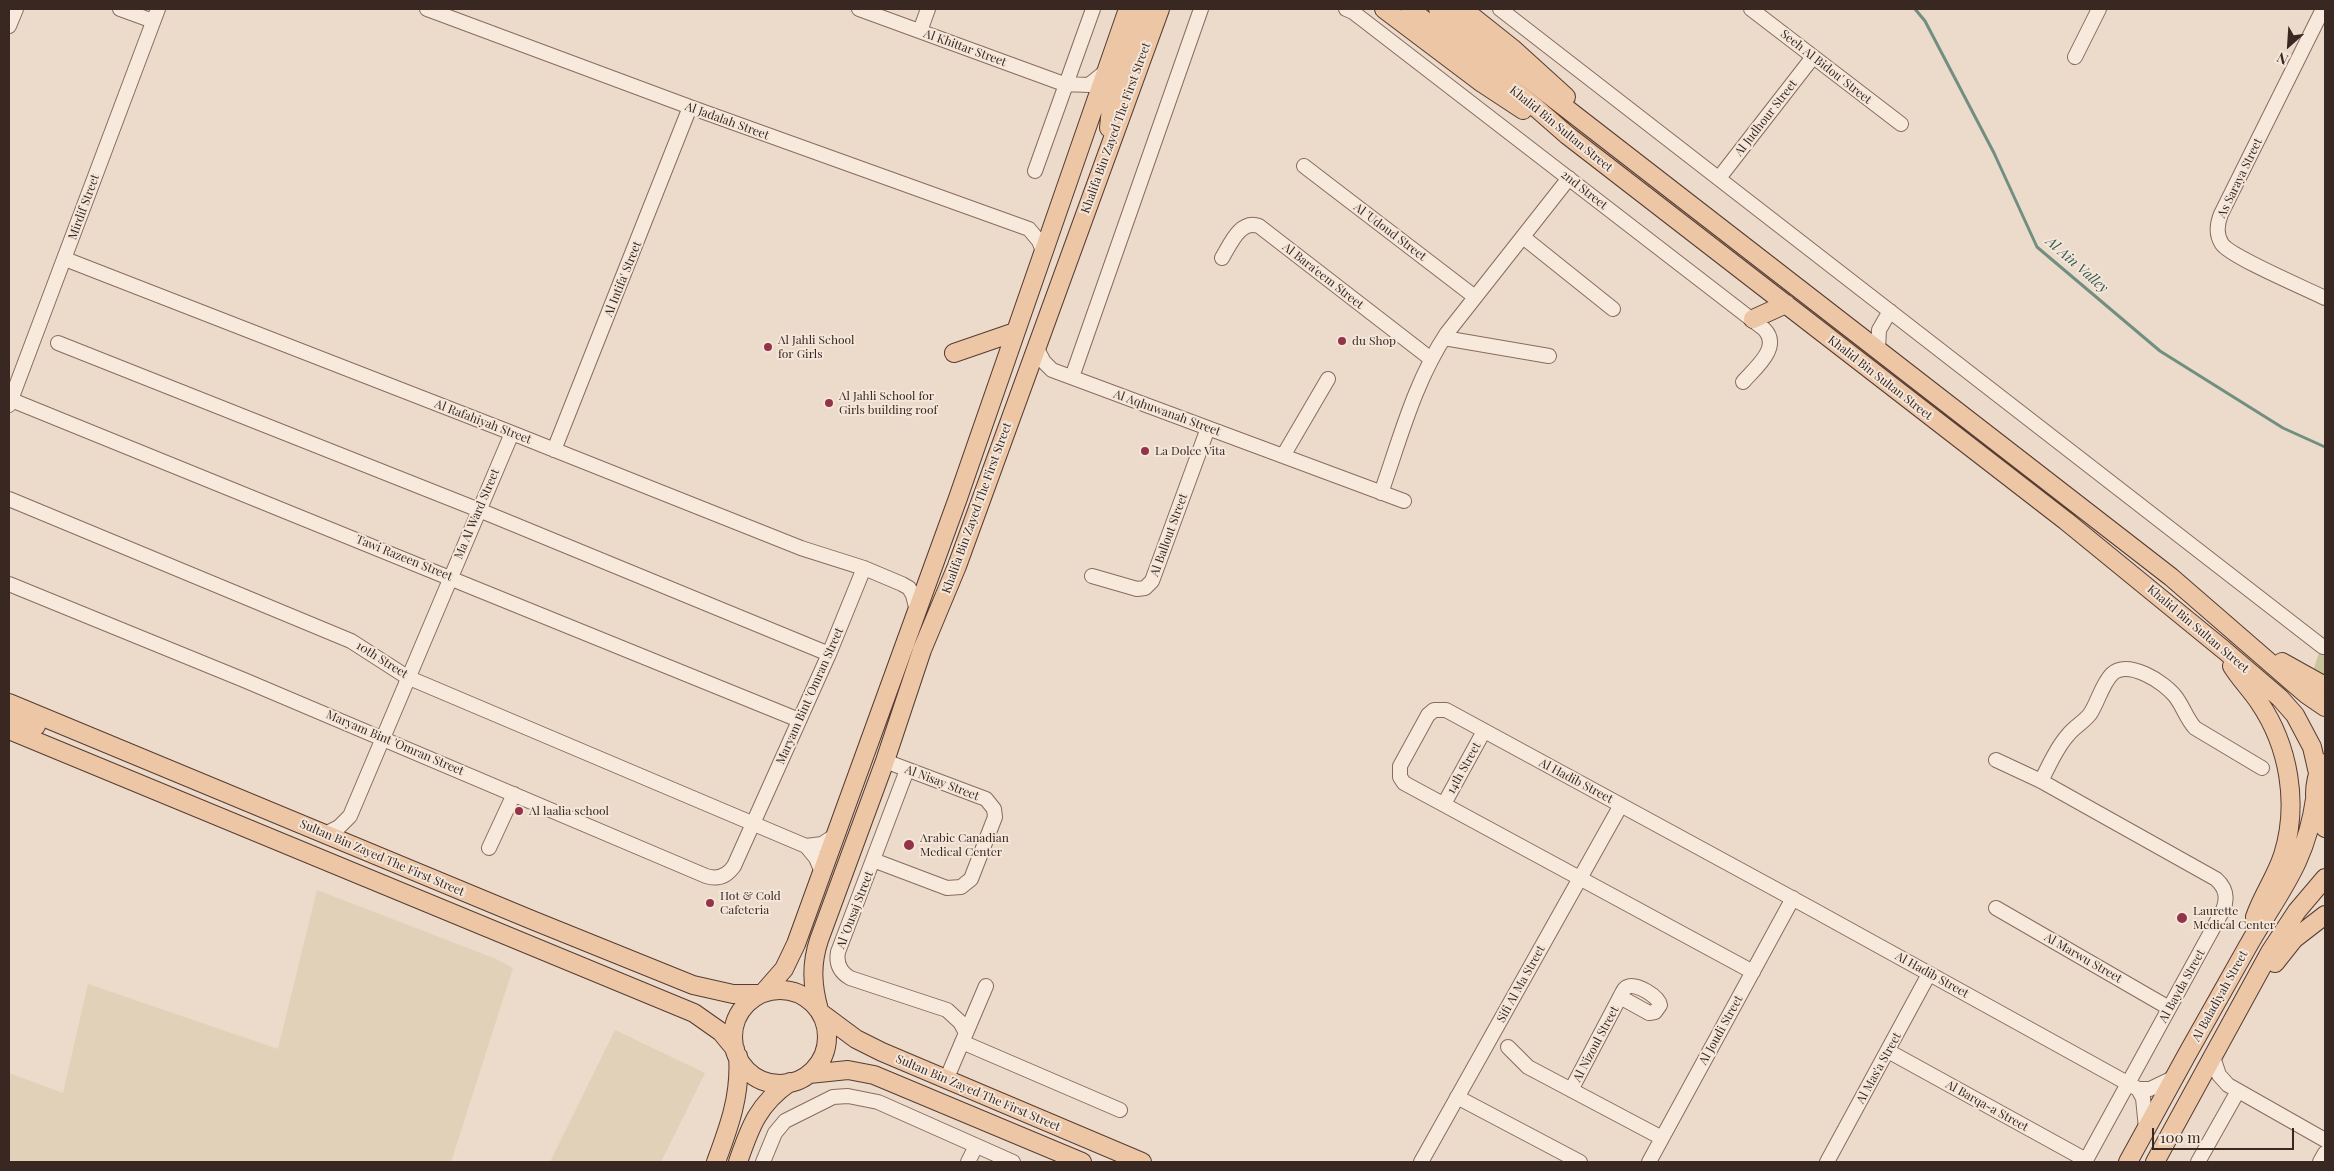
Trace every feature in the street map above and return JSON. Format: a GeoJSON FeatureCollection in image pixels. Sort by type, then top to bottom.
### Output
{"type":"FeatureCollection","features":[{"type":"Feature","properties":{"kind":"main road"},"geometry":{"type":"LineString","coordinates":[[1112,51],[1120,9]]}},
{"type":"Feature","properties":{"kind":"main road","name":"Khalifa Bin Zayed The First Street"},"geometry":{"type":"LineString","coordinates":[[762,993],[778,977],[790,959],[930,576],[1128,9]]}},
{"type":"Feature","properties":{"kind":"main road"},"geometry":{"type":"LineString","coordinates":[[1106,153],[1112,98],[1144,9]]}},
{"type":"Feature","properties":{"kind":"main road","name":"Khalifa Bin Zayed The First Street"},"geometry":{"type":"LineString","coordinates":[[820,1012],[813,977],[815,953],[885,761],[922,650],[957,566],[1160,9]]}},
{"type":"Feature","properties":{"kind":"main road"},"geometry":{"type":"LineString","coordinates":[[1125,104],[1150,61],[1170,9]]}},
{"type":"Feature","properties":{"kind":"main road"},"geometry":{"type":"LineString","coordinates":[[1384,9],[1482,83],[1567,135]]}},
{"type":"Feature","properties":{"kind":"main road","name":"Khalid Bin Sultan Street"},"geometry":{"type":"LineString","coordinates":[[1410,9],[1567,135],[2066,521],[2280,698],[2295,715],[2322,765],[2315,799]]}},
{"type":"Feature","properties":{"kind":"main road","name":"Khalid Bin Sultan Street"},"geometry":{"type":"LineString","coordinates":[[1438,9],[2171,577],[2306,694],[2325,708]]}},
{"type":"Feature","properties":{"kind":"main road"},"geometry":{"type":"LineString","coordinates":[[1463,9],[1543,75],[1599,132]]}},
{"type":"Feature","properties":{"kind":"main road"},"geometry":{"type":"LineString","coordinates":[[1753,319],[1786,304]]}},
{"type":"Feature","properties":{"kind":"main road"},"geometry":{"type":"LineString","coordinates":[[954,353],[1015,332]]}},
{"type":"Feature","properties":{"kind":"main road"},"geometry":{"type":"LineString","coordinates":[[2242,637],[2325,686]]}},
{"type":"Feature","properties":{"kind":"main road"},"geometry":{"type":"LineString","coordinates":[[2224,650],[2234,670],[2259,702],[2274,728],[2284,755],[2290,784],[2290,812],[2285,846],[2279,866],[2256,914],[2248,944]]}},
{"type":"Feature","properties":{"kind":"main road","name":"Sultan Bin Zayed The First Street"},"geometry":{"type":"LineString","coordinates":[[9,703],[693,985],[726,993],[762,993]]}},
{"type":"Feature","properties":{"kind":"main road"},"geometry":{"type":"LineString","coordinates":[[9,716],[65,736],[82,740],[99,740]]}},
{"type":"Feature","properties":{"kind":"main road","name":"Sultan Bin Zayed The First Street"},"geometry":{"type":"LineString","coordinates":[[9,730],[694,1013],[721,1032],[736,1053]]}},
{"type":"Feature","properties":{"kind":"main road"},"geometry":{"type":"LineString","coordinates":[[9,739],[46,745]]}},
{"type":"Feature","properties":{"kind":"main road"},"geometry":{"type":"LineString","coordinates":[[2315,799],[2325,828]]}},
{"type":"Feature","properties":{"kind":"main road","name":"Al Baladiyah Street"},"geometry":{"type":"LineString","coordinates":[[2128,1162],[2248,944],[2300,859],[2308,836],[2315,799]]}},
{"type":"Feature","properties":{"kind":"main road","name":"Al Baladiyah Street"},"geometry":{"type":"LineString","coordinates":[[2155,1162],[2284,929],[2308,896],[2325,878]]}},
{"type":"Feature","properties":{"kind":"main road"},"geometry":{"type":"LineString","coordinates":[[2239,1008],[2257,989],[2294,939],[2325,915]]}},
{"type":"Feature","properties":{"kind":"main road"},"geometry":{"type":"LineString","coordinates":[[716,1162],[735,1107],[739,1082],[733,1036],[738,1016],[744,1007],[762,993],[781,990],[791,991],[810,1001],[820,1012],[827,1032],[825,1050],[821,1059],[809,1074],[790,1082],[774,1094],[760,1109],[750,1127],[738,1162]]}},
{"type":"Feature","properties":{"kind":"main road","name":"Sultan Bin Zayed The First Street"},"geometry":{"type":"LineString","coordinates":[[820,1012],[844,1031],[868,1046],[1142,1162]]}},
{"type":"Feature","properties":{"kind":"main road"},"geometry":{"type":"LineString","coordinates":[[736,1053],[743,1065],[760,1078],[780,1083],[790,1082]]}},
{"type":"Feature","properties":{"kind":"main road","name":"Sultan Bin Zayed The First Street"},"geometry":{"type":"LineString","coordinates":[[809,1074],[848,1070],[874,1075],[1071,1160]]}},
{"type":"Feature","properties":{"kind":"street"},"geometry":{"type":"LineString","coordinates":[[9,26],[16,9]]}},
{"type":"Feature","properties":{"kind":"street"},"geometry":{"type":"LineString","coordinates":[[120,9],[156,15]]}},
{"type":"Feature","properties":{"kind":"street","name":"Al Jadalah Street"},"geometry":{"type":"LineString","coordinates":[[427,9],[1029,230]]}},
{"type":"Feature","properties":{"kind":"street","name":"Al Khittar Street"},"geometry":{"type":"LineString","coordinates":[[859,9],[1068,84],[1086,94],[1091,104],[1092,114]]}},
{"type":"Feature","properties":{"kind":"street"},"geometry":{"type":"LineString","coordinates":[[920,31],[928,9]]}},
{"type":"Feature","properties":{"kind":"street"},"geometry":{"type":"LineString","coordinates":[[1035,171],[1068,84],[1093,9]]}},
{"type":"Feature","properties":{"kind":"street"},"geometry":{"type":"LineString","coordinates":[[1072,377],[1201,9]]}},
{"type":"Feature","properties":{"kind":"street"},"geometry":{"type":"LineString","coordinates":[[1500,9],[1718,178],[1887,315],[2323,647]]}},
{"type":"Feature","properties":{"kind":"street","name":"Seeh Al Bidou' Street"},"geometry":{"type":"LineString","coordinates":[[1751,9],[1901,124]]}},
{"type":"Feature","properties":{"kind":"street"},"geometry":{"type":"LineString","coordinates":[[2075,57],[2099,9]]}},
{"type":"Feature","properties":{"kind":"street","name":"As Saraya Street"},"geometry":{"type":"LineString","coordinates":[[2323,9],[2221,214],[2218,226],[2220,238],[2231,252],[2325,298]]}},
{"type":"Feature","properties":{"kind":"street","name":"2nd Street"},"geometry":{"type":"LineString","coordinates":[[1350,10],[1753,319],[1767,332],[1771,344],[1768,352],[1743,382]]}},
{"type":"Feature","properties":{"kind":"street","name":"Mirdif Street"},"geometry":{"type":"LineString","coordinates":[[10,401],[156,15]]}},
{"type":"Feature","properties":{"kind":"street","name":"Al Judhour Street"},"geometry":{"type":"LineString","coordinates":[[1718,178],[1813,57]]}},
{"type":"Feature","properties":{"kind":"street","name":"Al Khittar Street"},"geometry":{"type":"LineString","coordinates":[[1068,84],[1093,84],[1105,72]]}},
{"type":"Feature","properties":{"kind":"street","name":"Al Intifa' Street"},"geometry":{"type":"LineString","coordinates":[[554,450],[690,107]]}},
{"type":"Feature","properties":{"kind":"street","name":"Al 'Udoud Street"},"geometry":{"type":"LineString","coordinates":[[1304,166],[1475,297]]}},
{"type":"Feature","properties":{"kind":"street"},"geometry":{"type":"LineString","coordinates":[[1381,493],[1415,395],[1431,359],[1444,338],[1475,297],[1569,178]]}},
{"type":"Feature","properties":{"kind":"street"},"geometry":{"type":"LineString","coordinates":[[1029,230],[1044,227],[1055,220]]}},
{"type":"Feature","properties":{"kind":"street","name":"Al Bara'eem Street"},"geometry":{"type":"LineString","coordinates":[[1222,258],[1244,226],[1251,224],[1258,226],[1431,359]]}},
{"type":"Feature","properties":{"kind":"street"},"geometry":{"type":"LineString","coordinates":[[1029,230],[1039,240],[1044,254]]}},
{"type":"Feature","properties":{"kind":"street"},"geometry":{"type":"LineString","coordinates":[[1523,237],[1613,309]]}},
{"type":"Feature","properties":{"kind":"street","name":"Al Rafahiyah Street"},"geometry":{"type":"LineString","coordinates":[[65,259],[512,432],[801,548],[864,568],[902,584]]}},
{"type":"Feature","properties":{"kind":"street"},"geometry":{"type":"LineString","coordinates":[[1856,332],[1874,326],[1887,315]]}},
{"type":"Feature","properties":{"kind":"street"},"geometry":{"type":"LineString","coordinates":[[1878,349],[1878,336],[1887,315]]}},
{"type":"Feature","properties":{"kind":"street"},"geometry":{"type":"LineString","coordinates":[[1444,338],[1549,356]]}},
{"type":"Feature","properties":{"kind":"street"},"geometry":{"type":"LineString","coordinates":[[58,343],[478,510],[829,654]]}},
{"type":"Feature","properties":{"kind":"street"},"geometry":{"type":"LineString","coordinates":[[1036,347],[1044,362],[1052,370]]}},
{"type":"Feature","properties":{"kind":"street"},"geometry":{"type":"LineString","coordinates":[[1024,378],[1036,372],[1052,370]]}},
{"type":"Feature","properties":{"kind":"street","name":"Al Aqhuwanah Street"},"geometry":{"type":"LineString","coordinates":[[1052,370],[1404,501]]}},
{"type":"Feature","properties":{"kind":"street"},"geometry":{"type":"LineString","coordinates":[[1283,456],[1328,378]]}},
{"type":"Feature","properties":{"kind":"street","name":"Tawi Razeen Street"},"geometry":{"type":"LineString","coordinates":[[10,401],[451,577],[799,720]]}},
{"type":"Feature","properties":{"kind":"street","name":"Al Ballout Street"},"geometry":{"type":"LineString","coordinates":[[1092,576],[1134,589],[1145,588],[1152,581],[1208,428]]}},
{"type":"Feature","properties":{"kind":"street","name":"Ma Al Ward Street"},"geometry":{"type":"LineString","coordinates":[[325,834],[339,827],[350,816],[384,738],[407,677],[512,432]]}},
{"type":"Feature","properties":{"kind":"street","name":"10th Street"},"geometry":{"type":"LineString","coordinates":[[9,499],[351,641],[407,677],[754,823]]}},
{"type":"Feature","properties":{"kind":"street","name":"Maryam Bint 'Omran Street"},"geometry":{"type":"LineString","coordinates":[[9,584],[384,738],[711,877],[721,877],[731,869],[754,823],[829,654],[864,568]]}},
{"type":"Feature","properties":{"kind":"street"},"geometry":{"type":"LineString","coordinates":[[902,584],[917,582],[930,576]]}},
{"type":"Feature","properties":{"kind":"street"},"geometry":{"type":"LineString","coordinates":[[902,584],[914,595],[917,611]]}},
{"type":"Feature","properties":{"kind":"street"},"geometry":{"type":"LineString","coordinates":[[2041,781],[2062,742],[2089,715],[2109,678],[2117,670],[2128,668],[2138,670],[2168,688],[2176,697],[2187,718],[2195,728],[2262,768]]}},
{"type":"Feature","properties":{"kind":"street","name":"Al Hadib Street"},"geometry":{"type":"LineString","coordinates":[[1753,972],[1404,783],[1399,774],[1400,766],[1426,718],[1434,710],[1446,710],[1793,898],[2133,1086]]}},
{"type":"Feature","properties":{"kind":"street","name":"14th Street"},"geometry":{"type":"LineString","coordinates":[[1444,804],[1484,732]]}},
{"type":"Feature","properties":{"kind":"street","name":"Al Bayda Street"},"geometry":{"type":"LineString","coordinates":[[1996,760],[2041,781],[2216,879],[2223,887],[2226,899],[2223,910],[2169,1008],[2133,1086],[2085,1161]]}},
{"type":"Feature","properties":{"kind":"street","name":"Al Nisay Street"},"geometry":{"type":"LineString","coordinates":[[873,860],[943,887],[952,889],[961,887],[971,879],[994,822],[994,809],[986,799],[885,761]]}},
{"type":"Feature","properties":{"kind":"street","name":"Al 'Ousaj Street"},"geometry":{"type":"LineString","coordinates":[[907,770],[838,952],[839,967],[850,978],[947,1010],[957,1018],[964,1038],[1120,1110]]}},
{"type":"Feature","properties":{"kind":"street"},"geometry":{"type":"LineString","coordinates":[[489,848],[514,794]]}},
{"type":"Feature","properties":{"kind":"street","name":"Sifi Al Ma Street"},"geometry":{"type":"LineString","coordinates":[[1421,1162],[1621,805]]}},
{"type":"Feature","properties":{"kind":"street"},"geometry":{"type":"LineString","coordinates":[[350,816],[350,832],[357,847]]}},
{"type":"Feature","properties":{"kind":"street"},"geometry":{"type":"LineString","coordinates":[[754,823],[806,846],[816,858],[822,872]]}},
{"type":"Feature","properties":{"kind":"street"},"geometry":{"type":"LineString","coordinates":[[806,846],[822,844],[836,835]]}},
{"type":"Feature","properties":{"kind":"street","name":"Al Joudi Street"},"geometry":{"type":"LineString","coordinates":[[1649,1162],[1793,898]]}},
{"type":"Feature","properties":{"kind":"street","name":"Al Marwu Street"},"geometry":{"type":"LineString","coordinates":[[1996,908],[2169,1008]]}},
{"type":"Feature","properties":{"kind":"street","name":"Al Mas'a Street"},"geometry":{"type":"LineString","coordinates":[[1827,1162],[1930,974]]}},
{"type":"Feature","properties":{"kind":"street"},"geometry":{"type":"LineString","coordinates":[[946,1080],[986,986]]}},
{"type":"Feature","properties":{"kind":"street","name":"Al Nizoul Street"},"geometry":{"type":"LineString","coordinates":[[1571,1090],[1620,998]]}},
{"type":"Feature","properties":{"kind":"street","name":"Al Nizoul Street"},"geometry":{"type":"LineString","coordinates":[[1508,1047],[1528,1067],[1662,1138]]}},
{"type":"Feature","properties":{"kind":"street","name":"Al Barqa-a Street"},"geometry":{"type":"LineString","coordinates":[[1888,1052],[2085,1161]]}},
{"type":"Feature","properties":{"kind":"street"},"geometry":{"type":"LineString","coordinates":[[2213,1057],[2219,1075],[2233,1088],[2325,1140]]}},
{"type":"Feature","properties":{"kind":"street"},"geometry":{"type":"LineString","coordinates":[[2133,1086],[2150,1089],[2175,1077]]}},
{"type":"Feature","properties":{"kind":"street"},"geometry":{"type":"LineString","coordinates":[[2197,1087],[2209,1082],[2233,1088]]}},
{"type":"Feature","properties":{"kind":"street"},"geometry":{"type":"LineString","coordinates":[[2133,1086],[2143,1098],[2146,1128]]}},
{"type":"Feature","properties":{"kind":"street"},"geometry":{"type":"LineString","coordinates":[[2198,1162],[2233,1088]]}},
{"type":"Feature","properties":{"kind":"street"},"geometry":{"type":"LineString","coordinates":[[764,1162],[775,1133],[785,1122],[825,1101],[840,1096],[857,1096],[878,1102],[1013,1162]]}},
{"type":"Feature","properties":{"kind":"street"},"geometry":{"type":"LineString","coordinates":[[1458,1097],[1580,1162]]}},
{"type":"Feature","properties":{"kind":"street"},"geometry":{"type":"LineString","coordinates":[[968,1162],[976,1146]]}},
{"type":"Feature","properties":{"kind":"street"},"geometry":{"type":"LineString","coordinates":[[2320,1162],[2325,1153]]}},
{"type":"Feature","properties":{"kind":"shaded area"},"geometry":{"type":"Polygon","coordinates":[[[2325,635],[2325,677],[2313,671],[2325,635]]]}},
{"type":"Feature","properties":{"kind":"shaded area"},"geometry":{"type":"Polygon","coordinates":[[[317,890],[496,959],[513,968],[451,1162],[9,1162],[9,1073],[63,1093],[88,984],[278,1049],[317,890]]]}},
{"type":"Feature","properties":{"kind":"shaded area"},"geometry":{"type":"Polygon","coordinates":[[[615,1030],[705,1073],[661,1162],[550,1162],[615,1030]]]}},
{"type":"Feature","properties":{"kind":"waterway","name":"Al Ain Valley"},"geometry":{"type":"LineString","coordinates":[[1915,9],[1925,21],[1994,153],[2037,247],[2160,351],[2283,428],[2325,447]]}},
{"type":"Feature","properties":{"kind":"place","name":"du Shop"},"geometry":{"type":"Point","coordinates":[1342,341]}},
{"type":"Feature","properties":{"kind":"place","name":"Al Jahli School for Girls"},"geometry":{"type":"Point","coordinates":[768,347]}},
{"type":"Feature","properties":{"kind":"place","name":"Al Jahli School for Girls building roof"},"geometry":{"type":"Point","coordinates":[829,403]}},
{"type":"Feature","properties":{"kind":"place","name":"La Dolce Vita"},"geometry":{"type":"Point","coordinates":[1145,451]}},
{"type":"Feature","properties":{"kind":"place","name":"Al laalia school"},"geometry":{"type":"Point","coordinates":[519,811]}},
{"type":"Feature","properties":{"kind":"place","name":"Arabic Canadian Medical Center"},"geometry":{"type":"Point","coordinates":[909,845]}},
{"type":"Feature","properties":{"kind":"place","name":"Hot & Cold Cafeteria"},"geometry":{"type":"Point","coordinates":[710,903]}},
{"type":"Feature","properties":{"kind":"place","name":"Laurette Medical Center"},"geometry":{"type":"Point","coordinates":[2182,918]}}]}
